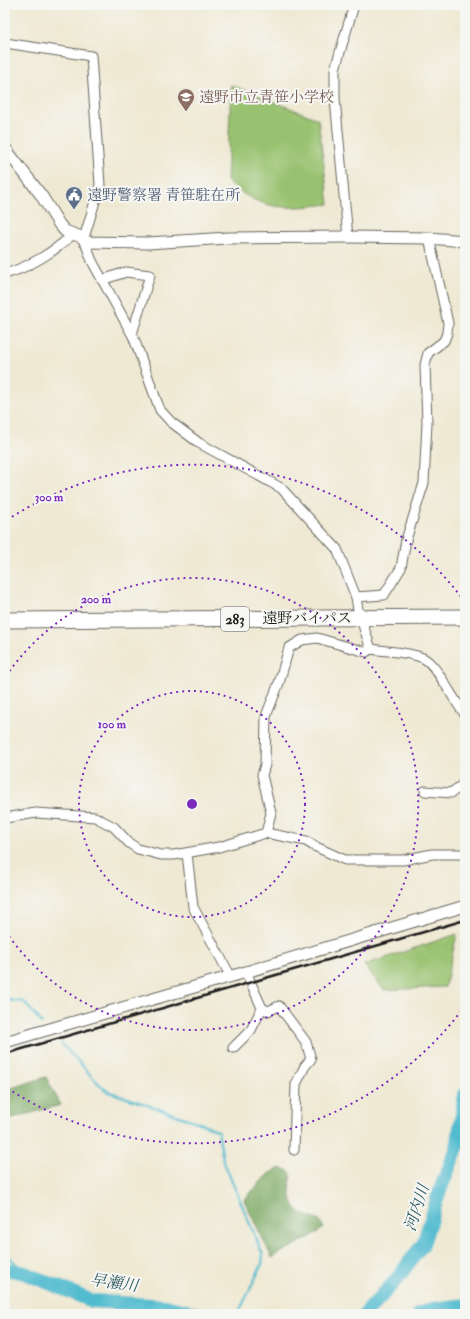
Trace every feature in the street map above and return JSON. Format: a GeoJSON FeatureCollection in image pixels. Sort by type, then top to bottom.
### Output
{"type":"FeatureCollection","features":[{"type":"Feature","properties":{"kind":"highway","name":"遠野バイパス"},"geometry":{"type":"LineString","coordinates":[[5,629],[362,622],[465,617]]}},
{"type":"Feature","properties":{"kind":"highway","name":"遠野バイパス"},"geometry":{"type":"LineString","coordinates":[[5,620],[362,622],[465,627]]}},
{"type":"Feature","properties":{"kind":"street"},"geometry":{"type":"LineString","coordinates":[[348,237],[335,99],[335,69],[354,5]]}},
{"type":"Feature","properties":{"kind":"street"},"geometry":{"type":"LineString","coordinates":[[5,43],[91,56],[100,185],[85,240],[92,261],[132,334],[160,410],[171,422],[198,443],[281,488],[337,549],[356,597],[371,649]]}},
{"type":"Feature","properties":{"kind":"street"},"geometry":{"type":"LineString","coordinates":[[5,148],[41,195],[65,231],[85,240],[148,243],[228,238],[348,237],[465,241]]}},
{"type":"Feature","properties":{"kind":"street"},"geometry":{"type":"LineString","coordinates":[[5,274],[27,266],[63,244],[72,235]]}},
{"type":"Feature","properties":{"kind":"street"},"geometry":{"type":"LineString","coordinates":[[356,597],[384,595],[401,568],[406,540],[424,483],[428,423],[425,365],[428,353],[444,341],[448,323],[433,239]]}},
{"type":"Feature","properties":{"kind":"street"},"geometry":{"type":"LineString","coordinates":[[102,280],[126,272],[150,275],[132,334]]}},
{"type":"Feature","properties":{"kind":"street"},"geometry":{"type":"LineString","coordinates":[[266,833],[271,813],[262,775],[265,765],[266,716],[278,683],[288,648],[302,640],[318,638],[366,652],[371,649],[412,654],[424,658],[435,670],[465,714]]}},
{"type":"Feature","properties":{"kind":"street"},"geometry":{"type":"LineString","coordinates":[[425,791],[451,793],[465,783]]}},
{"type":"Feature","properties":{"kind":"street"},"geometry":{"type":"LineString","coordinates":[[5,818],[36,813],[95,817],[114,827],[129,843],[138,849],[161,855],[174,856],[219,847],[266,833],[306,841],[345,860],[404,860],[432,854],[465,854]]}},
{"type":"Feature","properties":{"kind":"street"},"geometry":{"type":"LineString","coordinates":[[187,853],[193,907],[231,977]]}},
{"type":"Feature","properties":{"kind":"street"},"geometry":{"type":"LineString","coordinates":[[5,1042],[231,977],[465,906]]}},
{"type":"Feature","properties":{"kind":"street"},"geometry":{"type":"LineString","coordinates":[[246,972],[262,1008],[268,1011],[279,1006],[306,1042],[312,1059],[304,1066],[296,1084],[294,1150]]}},
{"type":"Feature","properties":{"kind":"street"},"geometry":{"type":"LineString","coordinates":[[233,1048],[251,1030],[262,1008]]}},
{"type":"Feature","properties":{"kind":"green space"},"geometry":{"type":"Polygon","coordinates":[[[231,85],[318,119],[329,204],[300,207],[275,206],[251,198],[239,191],[227,181],[231,85]]]}},
{"type":"Feature","properties":{"kind":"green space"},"geometry":{"type":"Polygon","coordinates":[[[457,934],[445,987],[384,990],[364,965],[457,934]]]}},
{"type":"Feature","properties":{"kind":"green space"},"geometry":{"type":"Polygon","coordinates":[[[46,1077],[61,1105],[5,1120],[5,1090],[46,1077]]]}},
{"type":"Feature","properties":{"kind":"green space"},"geometry":{"type":"Polygon","coordinates":[[[279,1168],[288,1170],[291,1173],[290,1191],[293,1204],[302,1213],[319,1220],[324,1228],[272,1258],[244,1200],[268,1174],[279,1168]]]}},
{"type":"Feature","properties":{"kind":"waterway"},"geometry":{"type":"LineString","coordinates":[[5,1000],[24,1002],[42,1023]]}},
{"type":"Feature","properties":{"kind":"waterway"},"geometry":{"type":"LineString","coordinates":[[61,1043],[107,1091],[208,1126],[218,1131],[223,1160],[263,1255],[262,1264],[238,1314]]}},
{"type":"Feature","properties":{"kind":"waterway","name":"河内川"},"geometry":{"type":"LineString","coordinates":[[365,1314],[396,1280],[423,1244],[440,1190],[457,1148],[465,1094]]}},
{"type":"Feature","properties":{"kind":"waterway"},"geometry":{"type":"LineString","coordinates":[[5,1253],[25,1273]]}},
{"type":"Feature","properties":{"kind":"waterway","name":"早瀬川"},"geometry":{"type":"LineString","coordinates":[[5,1269],[25,1273],[92,1301],[165,1306],[198,1314]]}},
{"type":"Feature","properties":{"kind":"waterway","name":"早瀬川"},"geometry":{"type":"LineString","coordinates":[[419,1314],[432,1309],[465,1305]]}},
{"type":"Feature","properties":{"kind":"railway"},"geometry":{"type":"LineString","coordinates":[[5,1054],[465,920]]}},
{"type":"Feature","properties":{"kind":"place","name":"遠野市立青笹小学校"},"geometry":{"type":"Point","coordinates":[186,112]}},
{"type":"Feature","properties":{"kind":"place","name":"遠野警察署 青笹駐在所"},"geometry":{"type":"Point","coordinates":[74,210]}}]}
